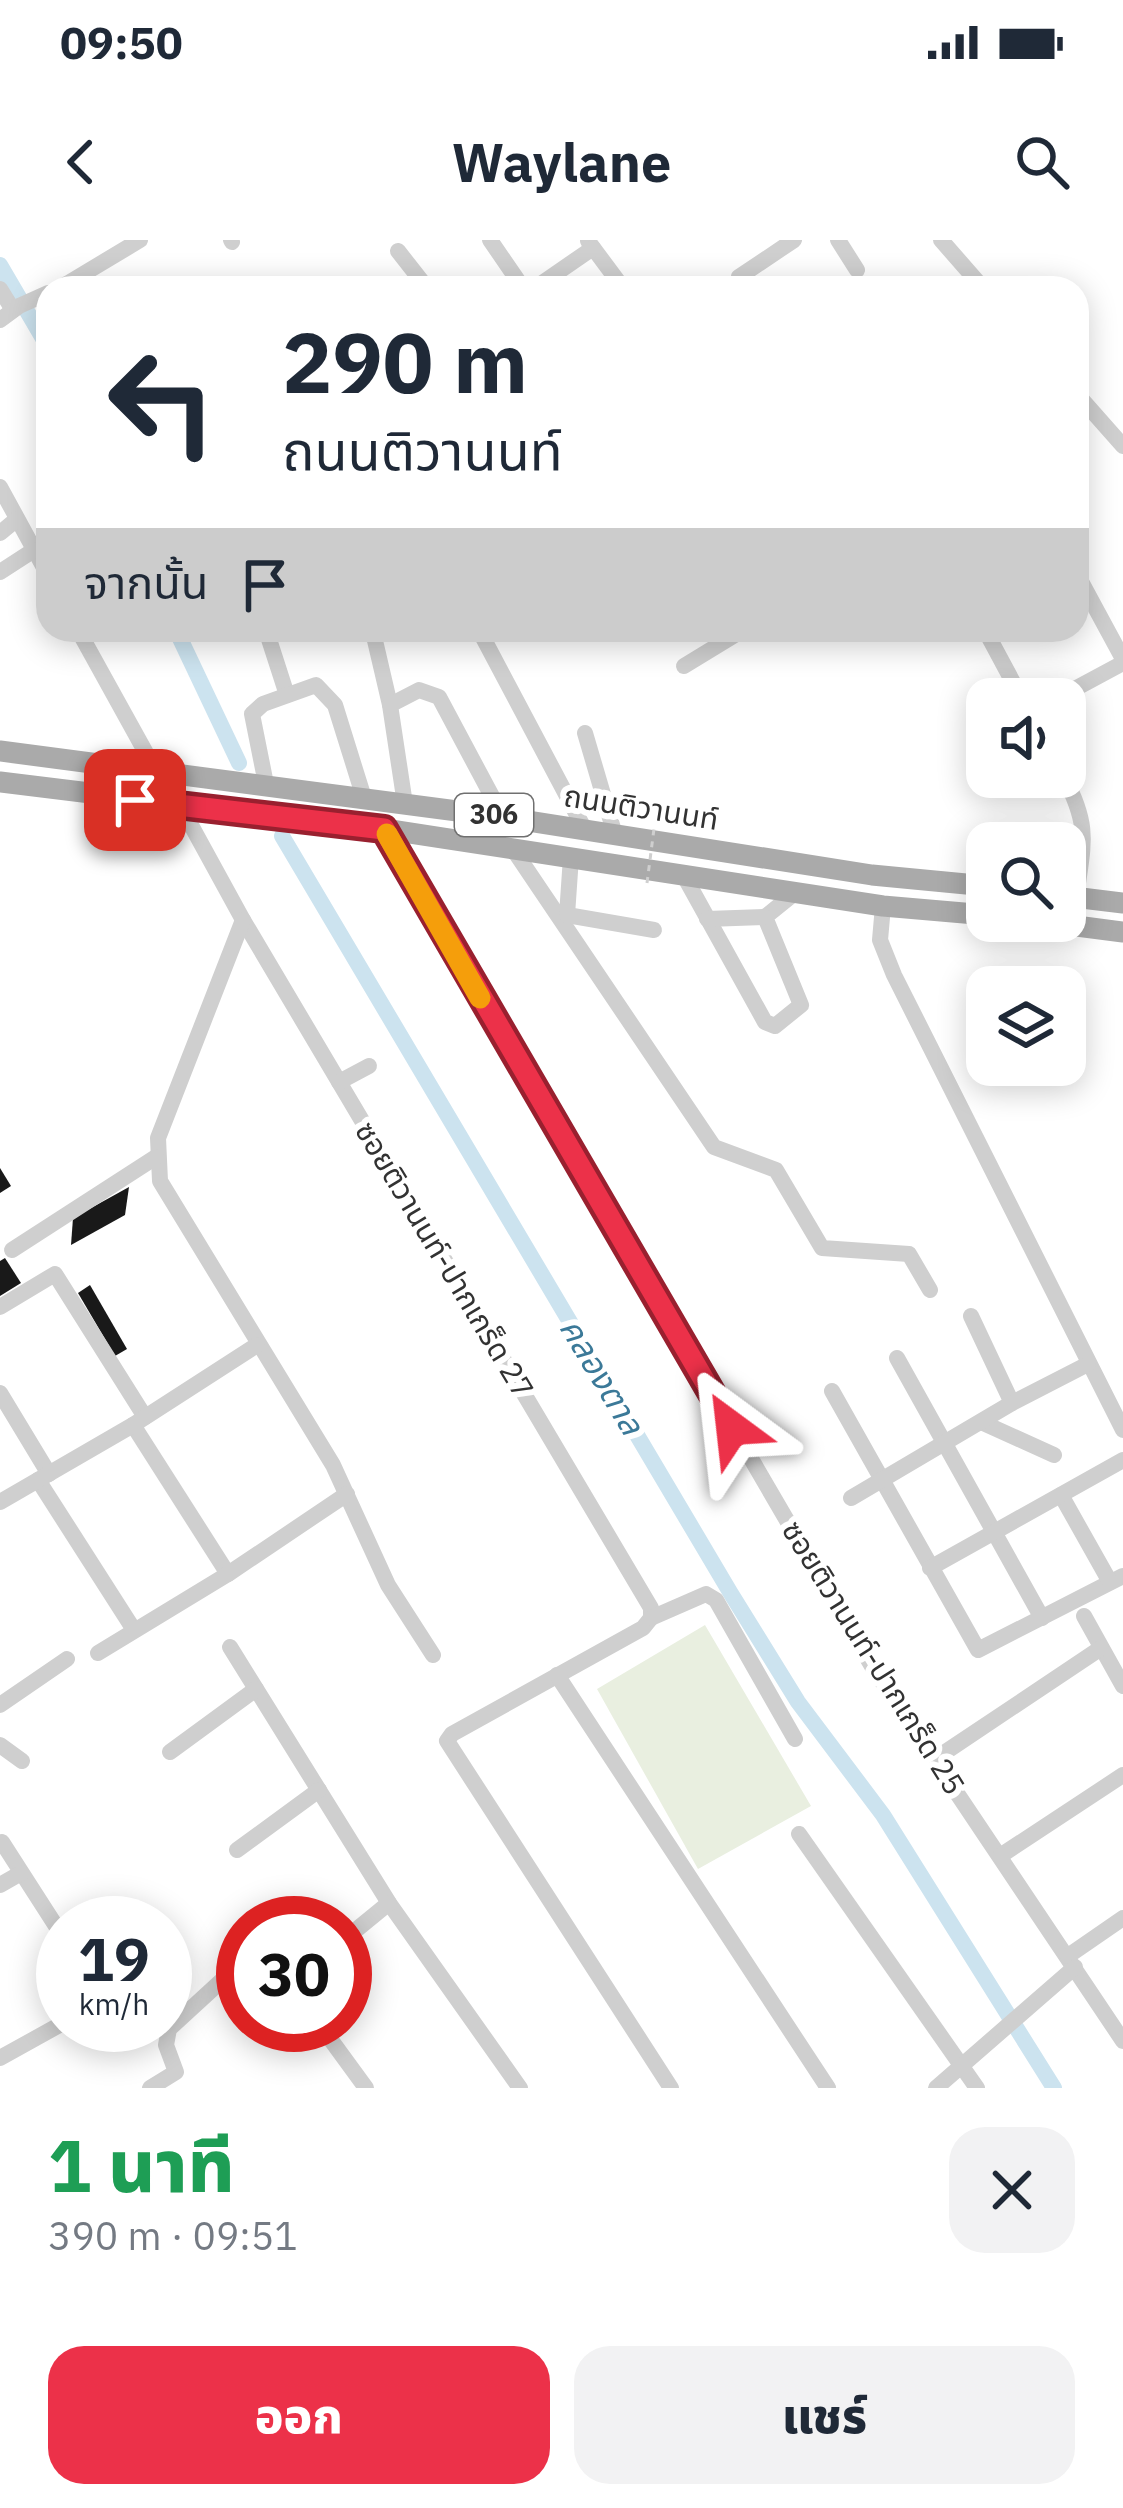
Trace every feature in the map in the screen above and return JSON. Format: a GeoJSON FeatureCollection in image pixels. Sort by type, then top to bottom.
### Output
{"type":"FeatureCollection","features":[{"type":"Feature","properties":{"kind":"main road","name":"ถนนติวานนท์"},"geometry":{"type":"LineString","coordinates":[[0,751],[405,803],[872,874],[966,884]]}},
{"type":"Feature","properties":{"kind":"main road","name":"ถนนติวานนท์"},"geometry":{"type":"LineString","coordinates":[[0,782],[384,829],[884,906],[966,913]]}},
{"type":"Feature","properties":{"kind":"main road"},"geometry":{"type":"LineString","coordinates":[[1086,899],[1123,903]]}},
{"type":"Feature","properties":{"kind":"main road"},"geometry":{"type":"LineString","coordinates":[[1086,927],[1123,932]]}},
{"type":"Feature","properties":{"kind":"street"},"geometry":{"type":"LineString","coordinates":[[82,276],[140,240]]}},
{"type":"Feature","properties":{"kind":"street"},"geometry":{"type":"LineString","coordinates":[[490,240],[515,276]]}},
{"type":"Feature","properties":{"kind":"street"},"geometry":{"type":"LineString","coordinates":[[740,276],[794,240]]}},
{"type":"Feature","properties":{"kind":"street"},"geometry":{"type":"LineString","coordinates":[[838,240],[857,270]]}},
{"type":"Feature","properties":{"kind":"street"},"geometry":{"type":"LineString","coordinates":[[941,240],[972,276]]}},
{"type":"Feature","properties":{"kind":"street"},"geometry":{"type":"LineString","coordinates":[[551,276],[590,244],[614,276]]}},
{"type":"Feature","properties":{"kind":"street"},"geometry":{"type":"LineString","coordinates":[[398,251],[418,276]]}},
{"type":"Feature","properties":{"kind":"street"},"geometry":{"type":"LineString","coordinates":[[0,289],[11,312]]}},
{"type":"Feature","properties":{"kind":"street"},"geometry":{"type":"LineString","coordinates":[[1089,408],[1123,446]]}},
{"type":"Feature","properties":{"kind":"street"},"geometry":{"type":"LineString","coordinates":[[0,488],[36,554]]}},
{"type":"Feature","properties":{"kind":"street"},"geometry":{"type":"LineString","coordinates":[[0,533],[17,519]]}},
{"type":"Feature","properties":{"kind":"street"},"geometry":{"type":"LineString","coordinates":[[0,572],[34,550]]}},
{"type":"Feature","properties":{"kind":"street"},"geometry":{"type":"LineString","coordinates":[[1086,682],[1123,661],[1089,597]]}},
{"type":"Feature","properties":{"kind":"street"},"geometry":{"type":"LineString","coordinates":[[85,642],[156,771]]}},
{"type":"Feature","properties":{"kind":"street"},"geometry":{"type":"LineString","coordinates":[[270,642],[287,695]]}},
{"type":"Feature","properties":{"kind":"street"},"geometry":{"type":"LineString","coordinates":[[375,642],[405,803]]}},
{"type":"Feature","properties":{"kind":"street"},"geometry":{"type":"LineString","coordinates":[[485,642],[586,832]]}},
{"type":"Feature","properties":{"kind":"street"},"geometry":{"type":"LineString","coordinates":[[684,666],[710,642]]}},
{"type":"Feature","properties":{"kind":"street"},"geometry":{"type":"LineString","coordinates":[[991,642],[1011,678]]}},
{"type":"Feature","properties":{"kind":"street"},"geometry":{"type":"LineString","coordinates":[[266,784],[252,714],[256,707],[316,686],[327,693],[352,752],[364,798]]}},
{"type":"Feature","properties":{"kind":"street"},"geometry":{"type":"LineString","coordinates":[[390,706],[419,690],[439,697],[503,817]]}},
{"type":"Feature","properties":{"kind":"street"},"geometry":{"type":"LineString","coordinates":[[585,733],[615,835]]}},
{"type":"Feature","properties":{"kind":"street","name":"ซอยติวานนท์-ปากเกร็ด 27"},"geometry":{"type":"LineString","coordinates":[[180,805],[243,920],[651,1608],[651,1618]]}},
{"type":"Feature","properties":{"kind":"street","name":"ซอยติวานนท์-ปากเกร็ด 25"},"geometry":{"type":"LineString","coordinates":[[384,829],[873,1668],[1123,2041]]}},
{"type":"Feature","properties":{"kind":"street"},"geometry":{"type":"LineString","coordinates":[[514,848],[714,1147],[776,1169],[822,1248],[909,1254],[930,1290]]}},
{"type":"Feature","properties":{"kind":"street"},"geometry":{"type":"LineString","coordinates":[[572,857],[567,915],[654,930]]}},
{"type":"Feature","properties":{"kind":"street"},"geometry":{"type":"LineString","coordinates":[[683,874],[765,1022],[775,1026],[801,1005],[765,917]]}},
{"type":"Feature","properties":{"kind":"street"},"geometry":{"type":"LineString","coordinates":[[707,920],[765,917],[796,892]]}},
{"type":"Feature","properties":{"kind":"street"},"geometry":{"type":"LineString","coordinates":[[884,906],[880,940],[894,975],[1123,1430]]}},
{"type":"Feature","properties":{"kind":"street"},"geometry":{"type":"LineString","coordinates":[[243,920],[158,1138],[160,1181],[333,1465],[388,1585],[433,1655]]}},
{"type":"Feature","properties":{"kind":"street"},"geometry":{"type":"LineString","coordinates":[[339,1082],[369,1066]]}},
{"type":"Feature","properties":{"kind":"street"},"geometry":{"type":"LineString","coordinates":[[12,1250],[156,1156]]}},
{"type":"Feature","properties":{"kind":"street"},"geometry":{"type":"LineString","coordinates":[[0,1307],[55,1274],[228,1574]]}},
{"type":"Feature","properties":{"kind":"street"},"geometry":{"type":"LineString","coordinates":[[971,1316],[1012,1403]]}},
{"type":"Feature","properties":{"kind":"street"},"geometry":{"type":"LineString","coordinates":[[0,1502],[257,1345]]}},
{"type":"Feature","properties":{"kind":"street"},"geometry":{"type":"LineString","coordinates":[[897,1358],[1042,1618]]}},
{"type":"Feature","properties":{"kind":"street"},"geometry":{"type":"LineString","coordinates":[[851,1498],[1088,1364]]}},
{"type":"Feature","properties":{"kind":"street"},"geometry":{"type":"LineString","coordinates":[[832,1390],[978,1650],[1117,1579],[1061,1495]]}},
{"type":"Feature","properties":{"kind":"street"},"geometry":{"type":"LineString","coordinates":[[0,1394],[134,1630]]}},
{"type":"Feature","properties":{"kind":"street"},"geometry":{"type":"LineString","coordinates":[[981,1422],[1054,1455]]}},
{"type":"Feature","properties":{"kind":"street"},"geometry":{"type":"LineString","coordinates":[[930,1568],[1123,1460]]}},
{"type":"Feature","properties":{"kind":"street"},"geometry":{"type":"LineString","coordinates":[[98,1653],[347,1494]]}},
{"type":"Feature","properties":{"kind":"street"},"geometry":{"type":"LineString","coordinates":[[670,2088],[447,1741],[643,1628],[651,1618],[706,1594],[716,1600],[795,1738]]}},
{"type":"Feature","properties":{"kind":"street"},"geometry":{"type":"LineString","coordinates":[[1084,1616],[1123,1686]]}},
{"type":"Feature","properties":{"kind":"street"},"geometry":{"type":"LineString","coordinates":[[230,1647],[389,1903],[520,2088]]}},
{"type":"Feature","properties":{"kind":"street"},"geometry":{"type":"LineString","coordinates":[[934,1759],[1101,1648]]}},
{"type":"Feature","properties":{"kind":"street"},"geometry":{"type":"LineString","coordinates":[[0,1705],[68,1659]]}},
{"type":"Feature","properties":{"kind":"street"},"geometry":{"type":"LineString","coordinates":[[557,1675],[828,2088]]}},
{"type":"Feature","properties":{"kind":"street"},"geometry":{"type":"LineString","coordinates":[[170,1752],[256,1689]]}},
{"type":"Feature","properties":{"kind":"street"},"geometry":{"type":"LineString","coordinates":[[0,1745],[22,1761]]}},
{"type":"Feature","properties":{"kind":"street"},"geometry":{"type":"LineString","coordinates":[[1000,1856],[1123,1775]]}},
{"type":"Feature","properties":{"kind":"street"},"geometry":{"type":"LineString","coordinates":[[237,1850],[319,1790]]}},
{"type":"Feature","properties":{"kind":"street"},"geometry":{"type":"LineString","coordinates":[[799,1834],[964,2063],[977,2088]]}},
{"type":"Feature","properties":{"kind":"street"},"geometry":{"type":"LineString","coordinates":[[2,1842],[36,1896]]}},
{"type":"Feature","properties":{"kind":"street"},"geometry":{"type":"LineString","coordinates":[[0,1885],[21,1873]]}},
{"type":"Feature","properties":{"kind":"street"},"geometry":{"type":"LineString","coordinates":[[372,1917],[389,1903]]}},
{"type":"Feature","properties":{"kind":"street"},"geometry":{"type":"LineString","coordinates":[[936,2088],[1123,1918]]}},
{"type":"Feature","properties":{"kind":"street"},"geometry":{"type":"LineString","coordinates":[[151,2088],[176,2072],[166,2045],[169,2029],[216,1986]]}},
{"type":"Feature","properties":{"kind":"street"},"geometry":{"type":"LineString","coordinates":[[0,2059],[36,2038]]}},
{"type":"Feature","properties":{"kind":"street"},"geometry":{"type":"LineString","coordinates":[[338,2052],[360,2086]]}},
{"type":"Feature","properties":{"kind":"path"},"geometry":{"type":"LineString","coordinates":[[647,883],[655,821],[665,823],[666,819],[649,816]]}},
{"type":"Feature","properties":{"kind":"green space"},"geometry":{"type":"Polygon","coordinates":[[[705,1625],[811,1806],[698,1869],[597,1689],[705,1625]]]}},
{"type":"Feature","properties":{"kind":"building"},"geometry":{"type":"Polygon","coordinates":[[[0,1168],[11,1186],[0,1193],[0,1168]]]}},
{"type":"Feature","properties":{"kind":"building"},"geometry":{"type":"Polygon","coordinates":[[[129,1187],[125,1215],[71,1245],[73,1218],[129,1187]]]}},
{"type":"Feature","properties":{"kind":"building"},"geometry":{"type":"Polygon","coordinates":[[[5,1258],[21,1283],[0,1296],[0,1261],[5,1258]]]}},
{"type":"Feature","properties":{"kind":"building"},"geometry":{"type":"Polygon","coordinates":[[[90,1285],[127,1349],[115,1356],[78,1293],[90,1285]]]}},
{"type":"Feature","properties":{"kind":"waterway","name":"คลองตาล"},"geometry":{"type":"LineString","coordinates":[[0,265],[36,326]]}},
{"type":"Feature","properties":{"kind":"waterway","name":"คลองตาล"},"geometry":{"type":"LineString","coordinates":[[182,642],[239,763]]}},
{"type":"Feature","properties":{"kind":"waterway","name":"คลองตาล"},"geometry":{"type":"LineString","coordinates":[[282,836],[730,1592],[798,1702],[883,1815],[1054,2088]]}},
{"type":"Feature","properties":{"kind":"slow traffic"},"geometry":{"type":"LineString","coordinates":[[387,834],[480,998]]}},
{"type":"Feature","properties":{"kind":"route"},"geometry":{"type":"LineString","coordinates":[[135,800],[384,829],[732,1428]]}}]}
